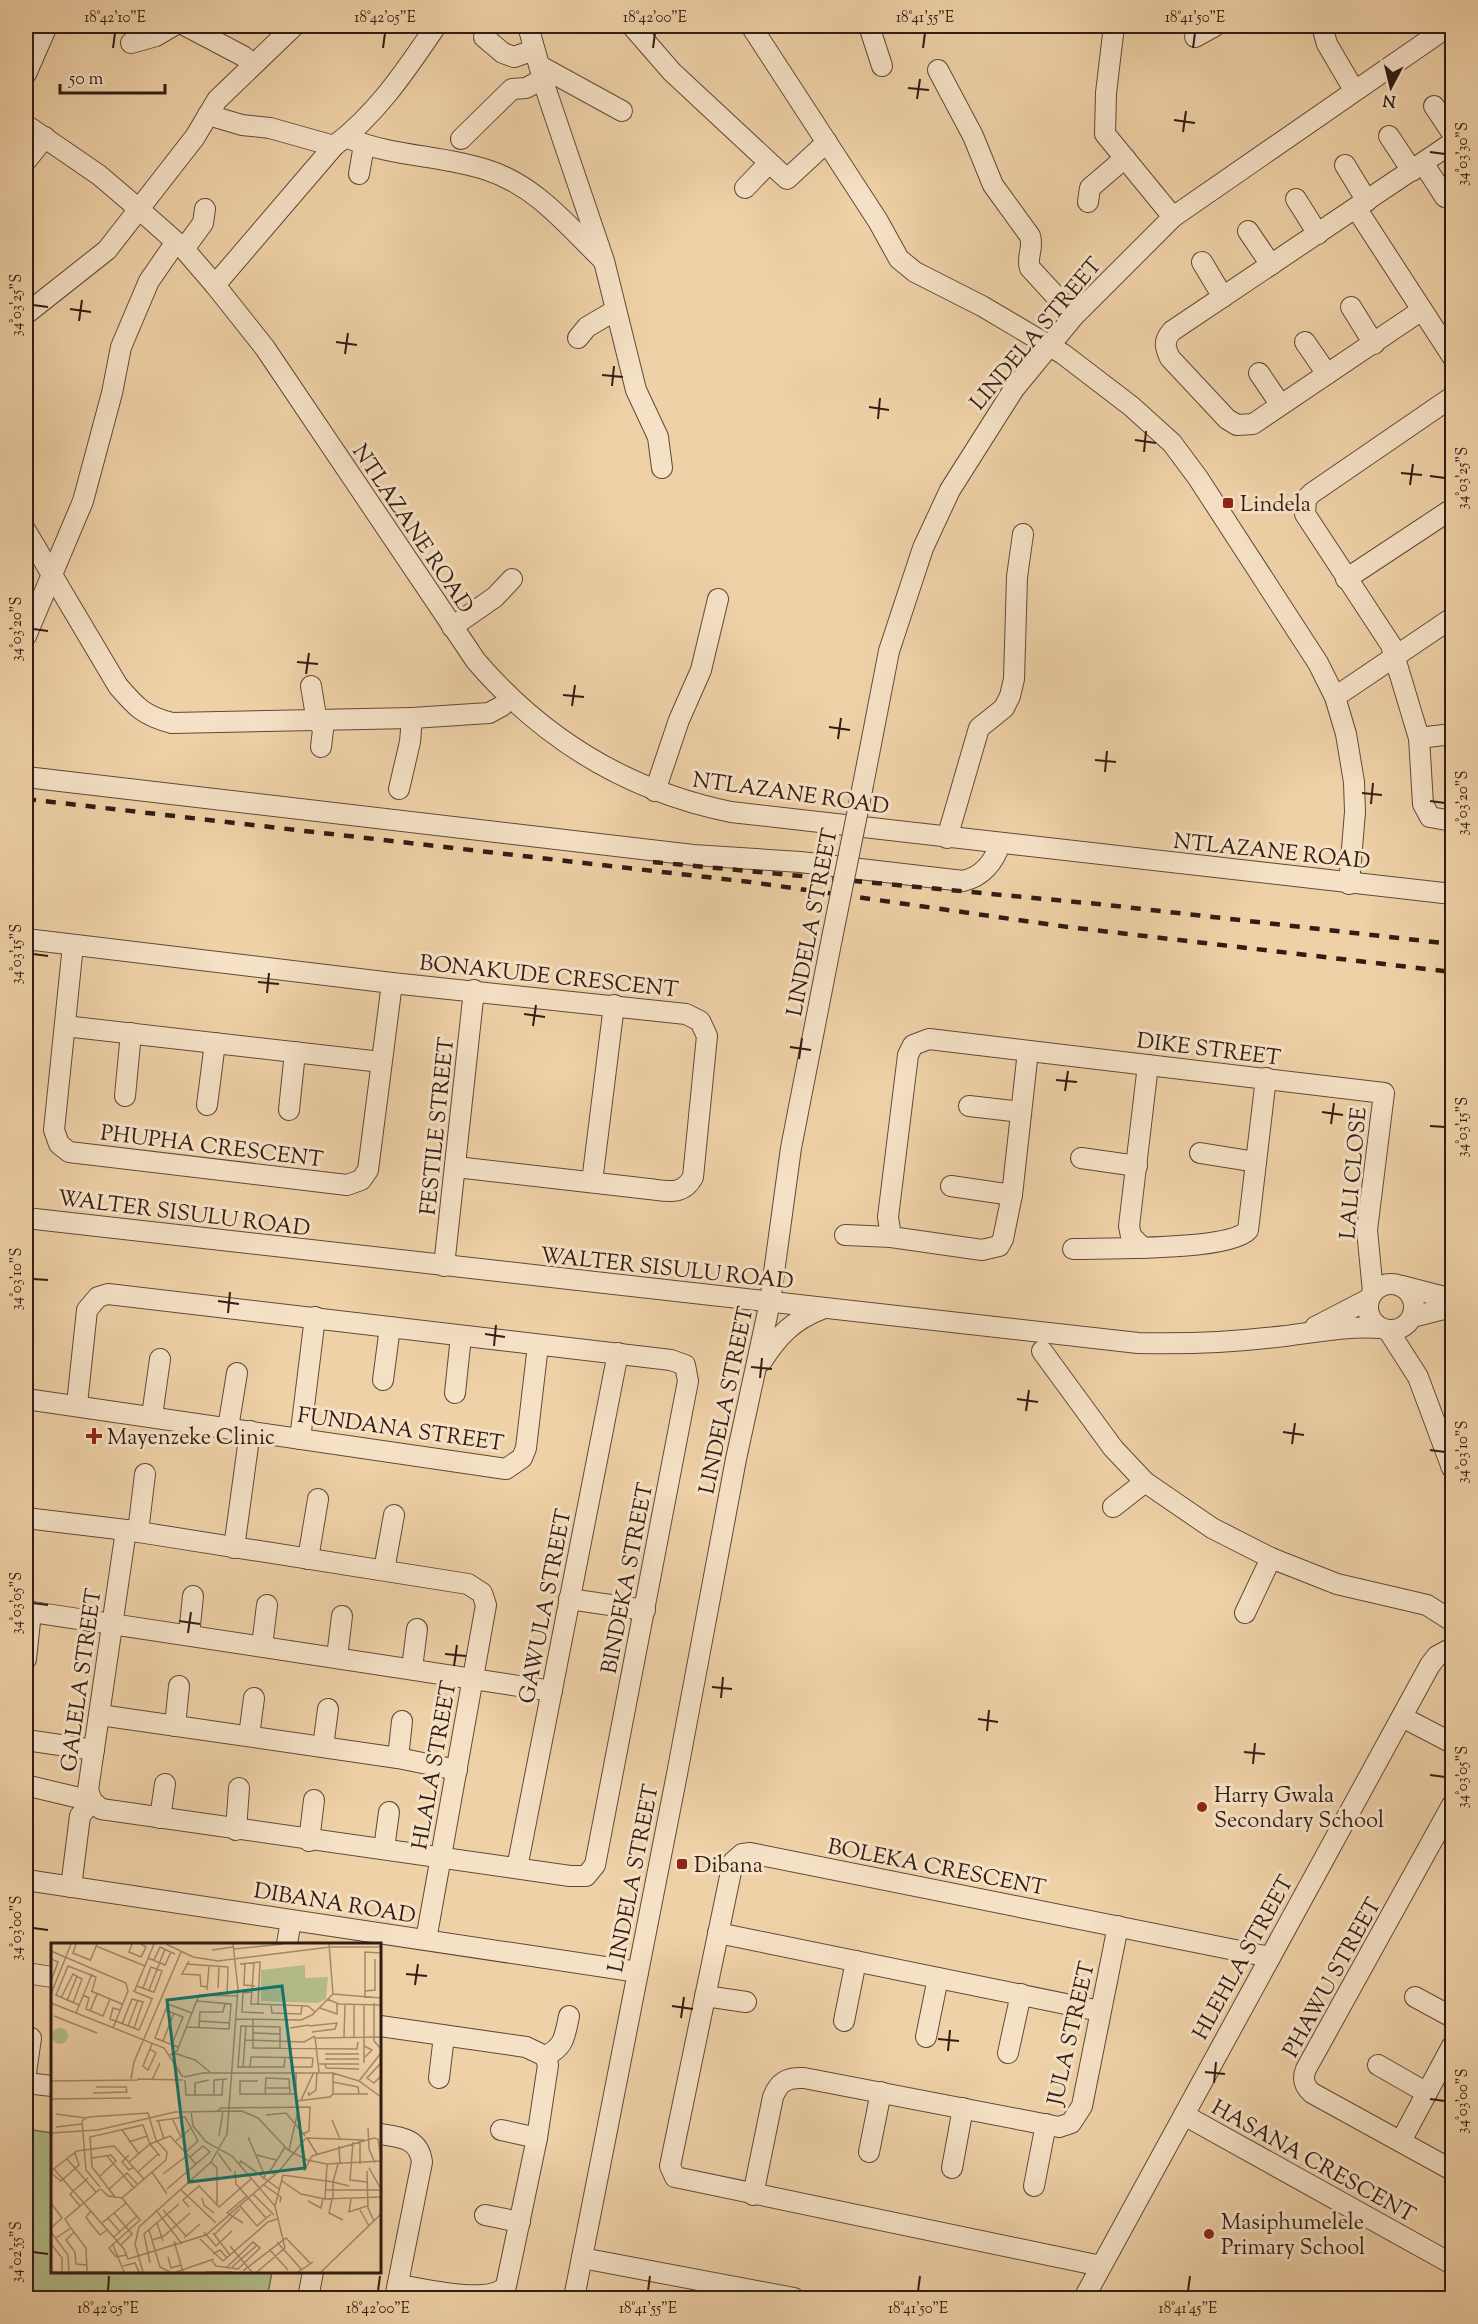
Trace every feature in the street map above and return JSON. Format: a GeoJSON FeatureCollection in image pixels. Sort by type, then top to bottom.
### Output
{"type":"FeatureCollection","features":[{"type":"Feature","properties":{"kind":"street"},"geometry":{"type":"LineString","coordinates":[[26,74],[47,26]]}},
{"type":"Feature","properties":{"kind":"street"},"geometry":{"type":"LineString","coordinates":[[131,43],[156,36],[173,26]]}},
{"type":"Feature","properties":{"kind":"street"},"geometry":{"type":"LineString","coordinates":[[186,26],[243,56],[253,64]]}},
{"type":"Feature","properties":{"kind":"street"},"geometry":{"type":"LineString","coordinates":[[26,314],[107,250],[195,137],[217,100],[294,26]]}},
{"type":"Feature","properties":{"kind":"street"},"geometry":{"type":"LineString","coordinates":[[215,285],[349,143],[402,77],[436,26]]}},
{"type":"Feature","properties":{"kind":"street"},"geometry":{"type":"LineString","coordinates":[[528,26],[604,261],[636,390],[658,437],[662,468]]}},
{"type":"Feature","properties":{"kind":"street"},"geometry":{"type":"LineString","coordinates":[[632,26],[672,72],[787,179],[827,142]]}},
{"type":"Feature","properties":{"kind":"street"},"geometry":{"type":"LineString","coordinates":[[751,26],[827,142],[899,259],[907,266],[1051,346],[1131,405],[1172,443],[1251,558],[1318,663],[1335,698],[1346,734],[1354,782],[1355,812],[1349,884]]}},
{"type":"Feature","properties":{"kind":"street"},"geometry":{"type":"LineString","coordinates":[[869,26],[882,66]]}},
{"type":"Feature","properties":{"kind":"street"},"geometry":{"type":"LineString","coordinates":[[1114,26],[1106,93],[1105,134],[1173,217]]}},
{"type":"Feature","properties":{"kind":"street"},"geometry":{"type":"LineString","coordinates":[[1195,38],[1215,26]]}},
{"type":"Feature","properties":{"kind":"street"},"geometry":{"type":"LineString","coordinates":[[1322,26],[1327,44],[1354,90]]}},
{"type":"Feature","properties":{"kind":"street","name":"LINDELA STREET"},"geometry":{"type":"LineString","coordinates":[[574,2298],[736,1459],[770,1302],[792,1148],[862,785],[889,651],[923,548],[950,490],[1014,390],[1074,316],[1173,217],[1449,26]]}},
{"type":"Feature","properties":{"kind":"street"},"geometry":{"type":"LineString","coordinates":[[484,37],[502,52],[539,65],[622,111]]}},
{"type":"Feature","properties":{"kind":"street"},"geometry":{"type":"LineString","coordinates":[[461,139],[512,89],[526,88],[539,65]]}},
{"type":"Feature","properties":{"kind":"street"},"geometry":{"type":"LineString","coordinates":[[938,70],[973,136],[993,185],[1030,236],[1032,243],[1030,268],[1074,316]]}},
{"type":"Feature","properties":{"kind":"street"},"geometry":{"type":"LineString","coordinates":[[1434,106],[1452,133]]}},
{"type":"Feature","properties":{"kind":"street"},"geometry":{"type":"LineString","coordinates":[[208,115],[457,162],[507,177],[547,204],[604,261]]}},
{"type":"Feature","properties":{"kind":"street","name":"NTLAZANE ROAD"},"geometry":{"type":"LineString","coordinates":[[26,125],[99,175],[180,246],[215,285],[265,348],[452,627],[494,681],[533,719],[578,752],[619,776],[699,806],[731,812],[1452,894]]}},
{"type":"Feature","properties":{"kind":"street"},"geometry":{"type":"LineString","coordinates":[[1389,136],[1445,197]]}},
{"type":"Feature","properties":{"kind":"street"},"geometry":{"type":"LineString","coordinates":[[26,161],[45,137]]}},
{"type":"Feature","properties":{"kind":"street"},"geometry":{"type":"LineString","coordinates":[[349,143],[359,174]]}},
{"type":"Feature","properties":{"kind":"street"},"geometry":{"type":"LineString","coordinates":[[1422,310],[1253,424],[1237,425],[1227,419],[1167,352],[1166,338],[1172,332],[1452,143]]}},
{"type":"Feature","properties":{"kind":"street"},"geometry":{"type":"LineString","coordinates":[[1088,202],[1089,188],[1125,158]]}},
{"type":"Feature","properties":{"kind":"street"},"geometry":{"type":"LineString","coordinates":[[745,188],[769,163]]}},
{"type":"Feature","properties":{"kind":"street"},"geometry":{"type":"LineString","coordinates":[[1345,165],[1361,205],[1422,310],[1450,345]]}},
{"type":"Feature","properties":{"kind":"street"},"geometry":{"type":"LineString","coordinates":[[1296,198],[1318,234]]}},
{"type":"Feature","properties":{"kind":"street"},"geometry":{"type":"LineString","coordinates":[[26,636],[53,576],[82,501],[112,393],[121,347],[149,281],[203,223],[205,209]]}},
{"type":"Feature","properties":{"kind":"street"},"geometry":{"type":"LineString","coordinates":[[1248,231],[1272,265]]}},
{"type":"Feature","properties":{"kind":"street"},"geometry":{"type":"LineString","coordinates":[[1202,262],[1223,297]]}},
{"type":"Feature","properties":{"kind":"street"},"geometry":{"type":"LineString","coordinates":[[1352,307],[1374,344]]}},
{"type":"Feature","properties":{"kind":"street"},"geometry":{"type":"LineString","coordinates":[[578,339],[587,327],[616,310]]}},
{"type":"Feature","properties":{"kind":"street"},"geometry":{"type":"LineString","coordinates":[[1305,342],[1327,374]]}},
{"type":"Feature","properties":{"kind":"street"},"geometry":{"type":"LineString","coordinates":[[1259,373],[1280,404]]}},
{"type":"Feature","properties":{"kind":"street"},"geometry":{"type":"LineString","coordinates":[[1452,397],[1306,498],[1305,514],[1391,645],[1419,738],[1423,804],[1430,817],[1452,821]]}},
{"type":"Feature","properties":{"kind":"street"},"geometry":{"type":"LineString","coordinates":[[1346,579],[1452,509]]}},
{"type":"Feature","properties":{"kind":"street"},"geometry":{"type":"LineString","coordinates":[[26,531],[118,686],[136,707],[151,718],[171,723],[412,718],[489,713],[502,706]]}},
{"type":"Feature","properties":{"kind":"street"},"geometry":{"type":"LineString","coordinates":[[947,838],[979,728],[1004,708],[1010,696],[1014,679],[1017,576],[1023,534]]}},
{"type":"Feature","properties":{"kind":"street"},"geometry":{"type":"LineString","coordinates":[[452,627],[495,597],[512,579]]}},
{"type":"Feature","properties":{"kind":"street"},"geometry":{"type":"LineString","coordinates":[[655,791],[679,720],[701,670],[718,599]]}},
{"type":"Feature","properties":{"kind":"street"},"geometry":{"type":"LineString","coordinates":[[1335,698],[1452,618]]}},
{"type":"Feature","properties":{"kind":"street"},"geometry":{"type":"LineString","coordinates":[[311,686],[321,721],[321,747]]}},
{"type":"Feature","properties":{"kind":"street"},"geometry":{"type":"LineString","coordinates":[[399,789],[410,742],[412,718]]}},
{"type":"Feature","properties":{"kind":"street"},"geometry":{"type":"LineString","coordinates":[[1419,738],[1452,734]]}},
{"type":"Feature","properties":{"kind":"street"},"geometry":{"type":"LineString","coordinates":[[26,777],[693,855],[800,862],[963,881],[974,879],[985,870],[997,855],[1000,844]]}},
{"type":"Feature","properties":{"kind":"street","name":"BONAKUDE CRESCENT"},"geometry":{"type":"LineString","coordinates":[[26,939],[392,983],[686,1014],[696,1017],[704,1028],[708,1036],[693,1177],[688,1185],[677,1191],[456,1167]]}},
{"type":"Feature","properties":{"kind":"street","name":"PHUPHA CRESCENT"},"geometry":{"type":"LineString","coordinates":[[73,945],[54,1130],[59,1144],[69,1152],[347,1185],[361,1180],[368,1170],[392,983]]}},
{"type":"Feature","properties":{"kind":"street","name":"FESTILE STREET"},"geometry":{"type":"LineString","coordinates":[[444,1266],[474,990]]}},
{"type":"Feature","properties":{"kind":"street"},"geometry":{"type":"LineString","coordinates":[[592,1182],[614,1005]]}},
{"type":"Feature","properties":{"kind":"street"},"geometry":{"type":"LineString","coordinates":[[65,1026],[381,1062]]}},
{"type":"Feature","properties":{"kind":"street"},"geometry":{"type":"LineString","coordinates":[[124,1096],[131,1033]]}},
{"type":"Feature","properties":{"kind":"street","name":"DIKE STREET"},"geometry":{"type":"LineString","coordinates":[[891,1237],[888,1217],[908,1056],[913,1045],[929,1039],[1384,1093]]}},
{"type":"Feature","properties":{"kind":"street"},"geometry":{"type":"LineString","coordinates":[[207,1105],[215,1043]]}},
{"type":"Feature","properties":{"kind":"street"},"geometry":{"type":"LineString","coordinates":[[845,1235],[891,1237],[982,1250],[999,1246],[1004,1239],[1012,1195],[1028,1051]]}},
{"type":"Feature","properties":{"kind":"street"},"geometry":{"type":"LineString","coordinates":[[289,1110],[295,1052]]}},
{"type":"Feature","properties":{"kind":"street"},"geometry":{"type":"LineString","coordinates":[[1143,1248],[1131,1236],[1129,1226],[1148,1065]]}},
{"type":"Feature","properties":{"kind":"street"},"geometry":{"type":"LineString","coordinates":[[1073,1249],[1143,1248],[1221,1242],[1243,1236],[1248,1230],[1266,1078]]}},
{"type":"Feature","properties":{"kind":"street","name":"LALI CLOSE"},"geometry":{"type":"LineString","coordinates":[[1371,1295],[1371,1257],[1367,1230],[1384,1093]]}},
{"type":"Feature","properties":{"kind":"street"},"geometry":{"type":"LineString","coordinates":[[969,1106],[1021,1112]]}},
{"type":"Feature","properties":{"kind":"street"},"geometry":{"type":"LineString","coordinates":[[1200,1153],[1256,1162]]}},
{"type":"Feature","properties":{"kind":"street"},"geometry":{"type":"LineString","coordinates":[[1081,1158],[1137,1166]]}},
{"type":"Feature","properties":{"kind":"street"},"geometry":{"type":"LineString","coordinates":[[951,1186],[1012,1195]]}},
{"type":"Feature","properties":{"kind":"street","name":"WALTER SISULU ROAD"},"geometry":{"type":"LineString","coordinates":[[26,1218],[1137,1343],[1190,1344],[1269,1338],[1362,1326],[1384,1329]]}},
{"type":"Feature","properties":{"kind":"street","name":"LALI CLOSE"},"geometry":{"type":"LineString","coordinates":[[1371,1257],[1398,1284]]}},
{"type":"Feature","properties":{"kind":"street"},"geometry":{"type":"LineString","coordinates":[[1398,1284],[1414,1299],[1411,1319],[1418,1377],[1452,1468]]}},
{"type":"Feature","properties":{"kind":"street"},"geometry":{"type":"LineString","coordinates":[[1418,1377],[1384,1329],[1369,1316],[1371,1295],[1382,1285],[1398,1284],[1452,1299]]}},
{"type":"Feature","properties":{"kind":"street","name":"BINDEKA STREET"},"geometry":{"type":"LineString","coordinates":[[76,1404],[87,1310],[98,1297],[108,1294],[618,1353],[685,1365],[688,1381],[593,1870],[586,1876],[570,1876],[441,1857]]}},
{"type":"Feature","properties":{"kind":"street","name":"WALTER SISULU ROAD"},"geometry":{"type":"LineString","coordinates":[[1304,1332],[1371,1295]]}},
{"type":"Feature","properties":{"kind":"street"},"geometry":{"type":"LineString","coordinates":[[1384,1329],[1402,1328],[1411,1319],[1452,1307]]}},
{"type":"Feature","properties":{"kind":"street"},"geometry":{"type":"LineString","coordinates":[[757,1369],[785,1330],[805,1316],[825,1308]]}},
{"type":"Feature","properties":{"kind":"street"},"geometry":{"type":"LineString","coordinates":[[300,1439],[315,1317]]}},
{"type":"Feature","properties":{"kind":"street"},"geometry":{"type":"LineString","coordinates":[[383,1380],[390,1327]]}},
{"type":"Feature","properties":{"kind":"street"},"geometry":{"type":"LineString","coordinates":[[455,1393],[460,1336]]}},
{"type":"Feature","properties":{"kind":"street","name":"FUNDANA STREET"},"geometry":{"type":"LineString","coordinates":[[26,1398],[496,1468],[512,1467],[522,1458],[526,1448],[538,1345]]}},
{"type":"Feature","properties":{"kind":"street"},"geometry":{"type":"LineString","coordinates":[[1042,1351],[1113,1448],[1145,1482],[1212,1528],[1270,1558],[1338,1584],[1427,1605],[1452,1621]]}},
{"type":"Feature","properties":{"kind":"street","name":"GAWULA STREET"},"geometry":{"type":"LineString","coordinates":[[517,1868],[618,1353]]}},
{"type":"Feature","properties":{"kind":"street"},"geometry":{"type":"LineString","coordinates":[[152,1416],[160,1359]]}},
{"type":"Feature","properties":{"kind":"street"},"geometry":{"type":"LineString","coordinates":[[228,1428],[237,1373]]}},
{"type":"Feature","properties":{"kind":"street"},"geometry":{"type":"LineString","coordinates":[[234,1548],[250,1431]]}},
{"type":"Feature","properties":{"kind":"street"},"geometry":{"type":"LineString","coordinates":[[132,1531],[145,1474]]}},
{"type":"Feature","properties":{"kind":"street"},"geometry":{"type":"LineString","coordinates":[[1113,1507],[1145,1482]]}},
{"type":"Feature","properties":{"kind":"street"},"geometry":{"type":"LineString","coordinates":[[308,1559],[318,1499]]}},
{"type":"Feature","properties":{"kind":"street"},"geometry":{"type":"LineString","coordinates":[[384,1570],[394,1515]]}},
{"type":"Feature","properties":{"kind":"street","name":"HLALA STREET"},"geometry":{"type":"LineString","coordinates":[[26,1518],[132,1531],[384,1570],[468,1584],[482,1593],[486,1605],[426,1940]]}},
{"type":"Feature","properties":{"kind":"street","name":"GALELA STREET"},"geometry":{"type":"LineString","coordinates":[[132,1531],[113,1623],[88,1790],[92,1801],[101,1809],[236,1830],[441,1857]]}},
{"type":"Feature","properties":{"kind":"street"},"geometry":{"type":"LineString","coordinates":[[1245,1613],[1270,1558]]}},
{"type":"Feature","properties":{"kind":"street"},"geometry":{"type":"LineString","coordinates":[[189,1635],[193,1596]]}},
{"type":"Feature","properties":{"kind":"street"},"geometry":{"type":"LineString","coordinates":[[569,1599],[645,1610]]}},
{"type":"Feature","properties":{"kind":"street"},"geometry":{"type":"LineString","coordinates":[[262,1646],[267,1605]]}},
{"type":"Feature","properties":{"kind":"street"},"geometry":{"type":"LineString","coordinates":[[26,1659],[28,1612],[474,1677],[552,1691]]}},
{"type":"Feature","properties":{"kind":"street"},"geometry":{"type":"LineString","coordinates":[[337,1657],[342,1616]]}},
{"type":"Feature","properties":{"kind":"street"},"geometry":{"type":"LineString","coordinates":[[412,1668],[417,1629]]}},
{"type":"Feature","properties":{"kind":"street","name":"HLEHLA STREET"},"geometry":{"type":"LineString","coordinates":[[1084,2298],[1433,1660],[1452,1648]]}},
{"type":"Feature","properties":{"kind":"street"},"geometry":{"type":"LineString","coordinates":[[175,1726],[179,1686]]}},
{"type":"Feature","properties":{"kind":"street"},"geometry":{"type":"LineString","coordinates":[[249,1736],[254,1698]]}},
{"type":"Feature","properties":{"kind":"street"},"geometry":{"type":"LineString","coordinates":[[323,1748],[328,1709]]}},
{"type":"Feature","properties":{"kind":"street"},"geometry":{"type":"LineString","coordinates":[[100,1715],[398,1758],[457,1770]]}},
{"type":"Feature","properties":{"kind":"street"},"geometry":{"type":"LineString","coordinates":[[1402,1717],[1452,1743]]}},
{"type":"Feature","properties":{"kind":"street"},"geometry":{"type":"LineString","coordinates":[[398,1758],[402,1720]]}},
{"type":"Feature","properties":{"kind":"street"},"geometry":{"type":"LineString","coordinates":[[26,1740],[94,1750]]}},
{"type":"Feature","properties":{"kind":"street"},"geometry":{"type":"LineString","coordinates":[[160,1818],[165,1784]]}},
{"type":"Feature","properties":{"kind":"street"},"geometry":{"type":"LineString","coordinates":[[29,1786],[92,1801],[80,1816],[71,1887]]}},
{"type":"Feature","properties":{"kind":"street"},"geometry":{"type":"LineString","coordinates":[[236,1830],[239,1788]]}},
{"type":"Feature","properties":{"kind":"street"},"geometry":{"type":"LineString","coordinates":[[309,1840],[314,1800]]}},
{"type":"Feature","properties":{"kind":"street","name":"PHAWU STREET"},"geometry":{"type":"LineString","coordinates":[[1452,1805],[1304,2074],[1304,2084],[1312,2093],[1452,2170]]}},
{"type":"Feature","properties":{"kind":"street"},"geometry":{"type":"LineString","coordinates":[[384,1849],[389,1812]]}},
{"type":"Feature","properties":{"kind":"street","name":"BOLEKA CRESCENT"},"geometry":{"type":"LineString","coordinates":[[1101,2266],[680,2180],[671,2171],[731,1867],[737,1857],[750,1853],[1270,1957]]}},
{"type":"Feature","properties":{"kind":"street","name":"DIBANA ROAD"},"geometry":{"type":"LineString","coordinates":[[26,1880],[638,1972]]}},
{"type":"Feature","properties":{"kind":"street"},"geometry":{"type":"LineString","coordinates":[[287,1943],[291,1920]]}},
{"type":"Feature","properties":{"kind":"street","name":"JULA STREET"},"geometry":{"type":"LineString","coordinates":[[753,2195],[773,2097],[780,2083],[786,2079],[804,2078],[1066,2126],[1079,2112],[1118,1926]]}},
{"type":"Feature","properties":{"kind":"street"},"geometry":{"type":"LineString","coordinates":[[717,1933],[1100,2011]]}},
{"type":"Feature","properties":{"kind":"street"},"geometry":{"type":"LineString","coordinates":[[844,2020],[856,1961]]}},
{"type":"Feature","properties":{"kind":"street"},"geometry":{"type":"LineString","coordinates":[[26,1973],[51,1977]]}},
{"type":"Feature","properties":{"kind":"street"},"geometry":{"type":"LineString","coordinates":[[926,2037],[938,1978]]}},
{"type":"Feature","properties":{"kind":"street"},"geometry":{"type":"LineString","coordinates":[[1008,2053],[1021,1994]]}},
{"type":"Feature","properties":{"kind":"street"},"geometry":{"type":"LineString","coordinates":[[705,1996],[746,2002]]}},
{"type":"Feature","properties":{"kind":"street"},"geometry":{"type":"LineString","coordinates":[[1415,1997],[1452,2017]]}},
{"type":"Feature","properties":{"kind":"street"},"geometry":{"type":"LineString","coordinates":[[381,2026],[526,2047],[545,2056],[557,2051],[563,2043],[569,2016]]}},
{"type":"Feature","properties":{"kind":"street"},"geometry":{"type":"LineString","coordinates":[[439,2078],[444,2036]]}},
{"type":"Feature","properties":{"kind":"street"},"geometry":{"type":"LineString","coordinates":[[26,2073],[31,2038]]}},
{"type":"Feature","properties":{"kind":"street"},"geometry":{"type":"LineString","coordinates":[[1401,2141],[1452,2046]]}},
{"type":"Feature","properties":{"kind":"street"},"geometry":{"type":"LineString","coordinates":[[381,2134],[411,2141],[420,2149],[422,2162],[396,2292],[482,2296],[501,2291],[508,2277],[537,2139],[549,2073],[545,2056]]}},
{"type":"Feature","properties":{"kind":"street"},"geometry":{"type":"LineString","coordinates":[[1378,2065],[1427,2093]]}},
{"type":"Feature","properties":{"kind":"street"},"geometry":{"type":"LineString","coordinates":[[26,2082],[51,2086]]}},
{"type":"Feature","properties":{"kind":"street"},"geometry":{"type":"LineString","coordinates":[[869,2152],[881,2092]]}},
{"type":"Feature","properties":{"kind":"street"},"geometry":{"type":"LineString","coordinates":[[952,2168],[963,2108]]}},
{"type":"Feature","properties":{"kind":"street","name":"HASANA CRESCENT"},"geometry":{"type":"LineString","coordinates":[[1184,2115],[1452,2264]]}},
{"type":"Feature","properties":{"kind":"street","name":"JULA STREET"},"geometry":{"type":"LineString","coordinates":[[1034,2186],[1046,2124]]}},
{"type":"Feature","properties":{"kind":"street"},"geometry":{"type":"LineString","coordinates":[[501,2130],[537,2139]]}},
{"type":"Feature","properties":{"kind":"street"},"geometry":{"type":"LineString","coordinates":[[484,2215],[520,2222]]}},
{"type":"Feature","properties":{"kind":"street"},"geometry":{"type":"LineString","coordinates":[[582,2258],[708,2291],[794,2298]]}},
{"type":"Feature","properties":{"kind":"street"},"geometry":{"type":"LineString","coordinates":[[308,2298],[313,2273]]}},
{"type":"Feature","properties":{"kind":"green space"},"geometry":{"type":"Polygon","coordinates":[[[26,2129],[51,2133],[51,2273],[272,2273],[267,2298],[26,2298],[26,2129]]]}},
{"type":"Feature","properties":{"kind":"railway"},"geometry":{"type":"LineString","coordinates":[[26,799],[750,882],[1068,927],[1452,972]]}},
{"type":"Feature","properties":{"kind":"railway"},"geometry":{"type":"LineString","coordinates":[[653,862],[1098,904],[1452,944]]}},
{"type":"Feature","properties":{"kind":"place","name":"Lindela"},"geometry":{"type":"Point","coordinates":[1228,503]}},
{"type":"Feature","properties":{"kind":"place","name":"Mayenzeke Clinic"},"geometry":{"type":"Point","coordinates":[94,1436]}},
{"type":"Feature","properties":{"kind":"place","name":"Harry Gwala Secondary School"},"geometry":{"type":"Point","coordinates":[1202,1807]}},
{"type":"Feature","properties":{"kind":"place","name":"Dibana"},"geometry":{"type":"Point","coordinates":[682,1864]}},
{"type":"Feature","properties":{"kind":"place","name":"Masiphumelele Primary School"},"geometry":{"type":"Point","coordinates":[1209,2234]}}]}
